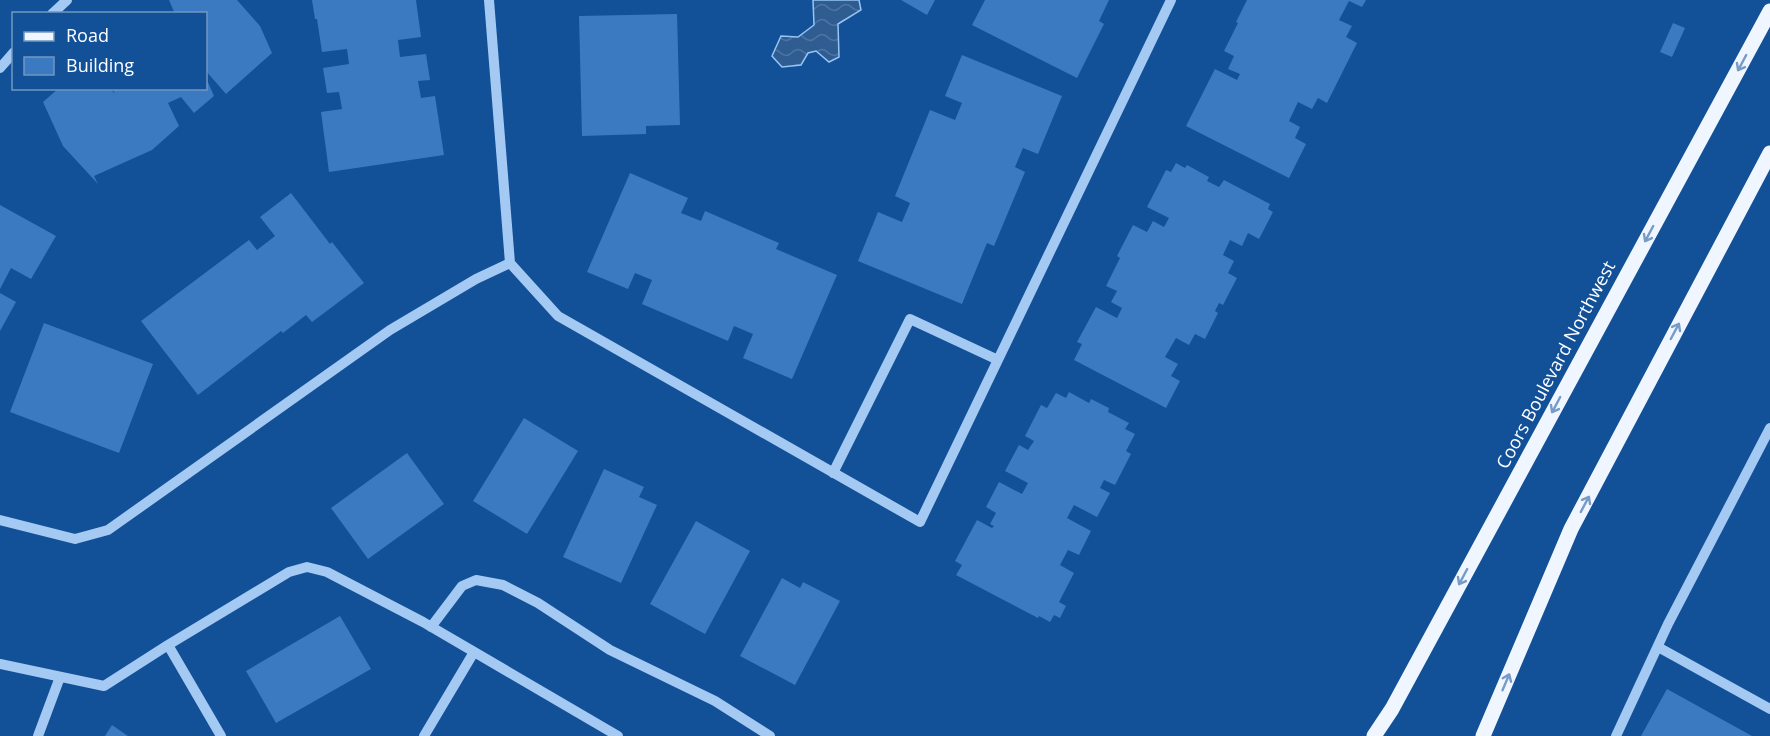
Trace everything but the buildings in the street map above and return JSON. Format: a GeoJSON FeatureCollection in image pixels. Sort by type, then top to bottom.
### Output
{"type":"FeatureCollection","features":[{"type":"Feature","properties":{"kind":"main road","name":"Coors Boulevard Northwest"},"geometry":{"type":"LineString","coordinates":[[1374,736],[1392,709],[1770,11]]}},
{"type":"Feature","properties":{"kind":"main road"},"geometry":{"type":"LineString","coordinates":[[1483,736],[1571,529],[1770,153]]}},
{"type":"Feature","properties":{"kind":"lane"},"geometry":{"type":"LineString","coordinates":[[54,12],[67,0]]}},
{"type":"Feature","properties":{"kind":"lane"},"geometry":{"type":"LineString","coordinates":[[489,0],[510,263],[558,316],[920,522],[1171,0]]}},
{"type":"Feature","properties":{"kind":"lane"},"geometry":{"type":"LineString","coordinates":[[0,68],[12,54]]}},
{"type":"Feature","properties":{"kind":"lane"},"geometry":{"type":"LineString","coordinates":[[0,520],[75,539],[108,530],[390,330],[476,279],[510,263]]}},
{"type":"Feature","properties":{"kind":"lane"},"geometry":{"type":"LineString","coordinates":[[833,473],[910,319],[998,360]]}},
{"type":"Feature","properties":{"kind":"lane"},"geometry":{"type":"LineString","coordinates":[[1616,736],[1658,647],[1770,428]]}},
{"type":"Feature","properties":{"kind":"lane"},"geometry":{"type":"LineString","coordinates":[[0,664],[104,686],[289,572],[307,567],[327,572],[431,627],[618,736]]}},
{"type":"Feature","properties":{"kind":"lane"},"geometry":{"type":"LineString","coordinates":[[431,627],[462,586],[476,580],[503,585],[538,603],[610,650],[715,701],[770,736]]}},
{"type":"Feature","properties":{"kind":"lane"},"geometry":{"type":"LineString","coordinates":[[168,645],[221,736]]}},
{"type":"Feature","properties":{"kind":"lane"},"geometry":{"type":"LineString","coordinates":[[1658,647],[1770,710]]}},
{"type":"Feature","properties":{"kind":"lane"},"geometry":{"type":"LineString","coordinates":[[424,736],[474,652]]}},
{"type":"Feature","properties":{"kind":"lane"},"geometry":{"type":"LineString","coordinates":[[38,736],[60,677]]}},
{"type":"Feature","properties":{"kind":"water"},"geometry":{"type":"Polygon","coordinates":[[[813,0],[859,0],[861,10],[838,24],[839,57],[829,62],[816,51],[808,53],[801,65],[782,67],[772,56],[781,36],[798,37],[814,25],[813,0]]]}}]}
